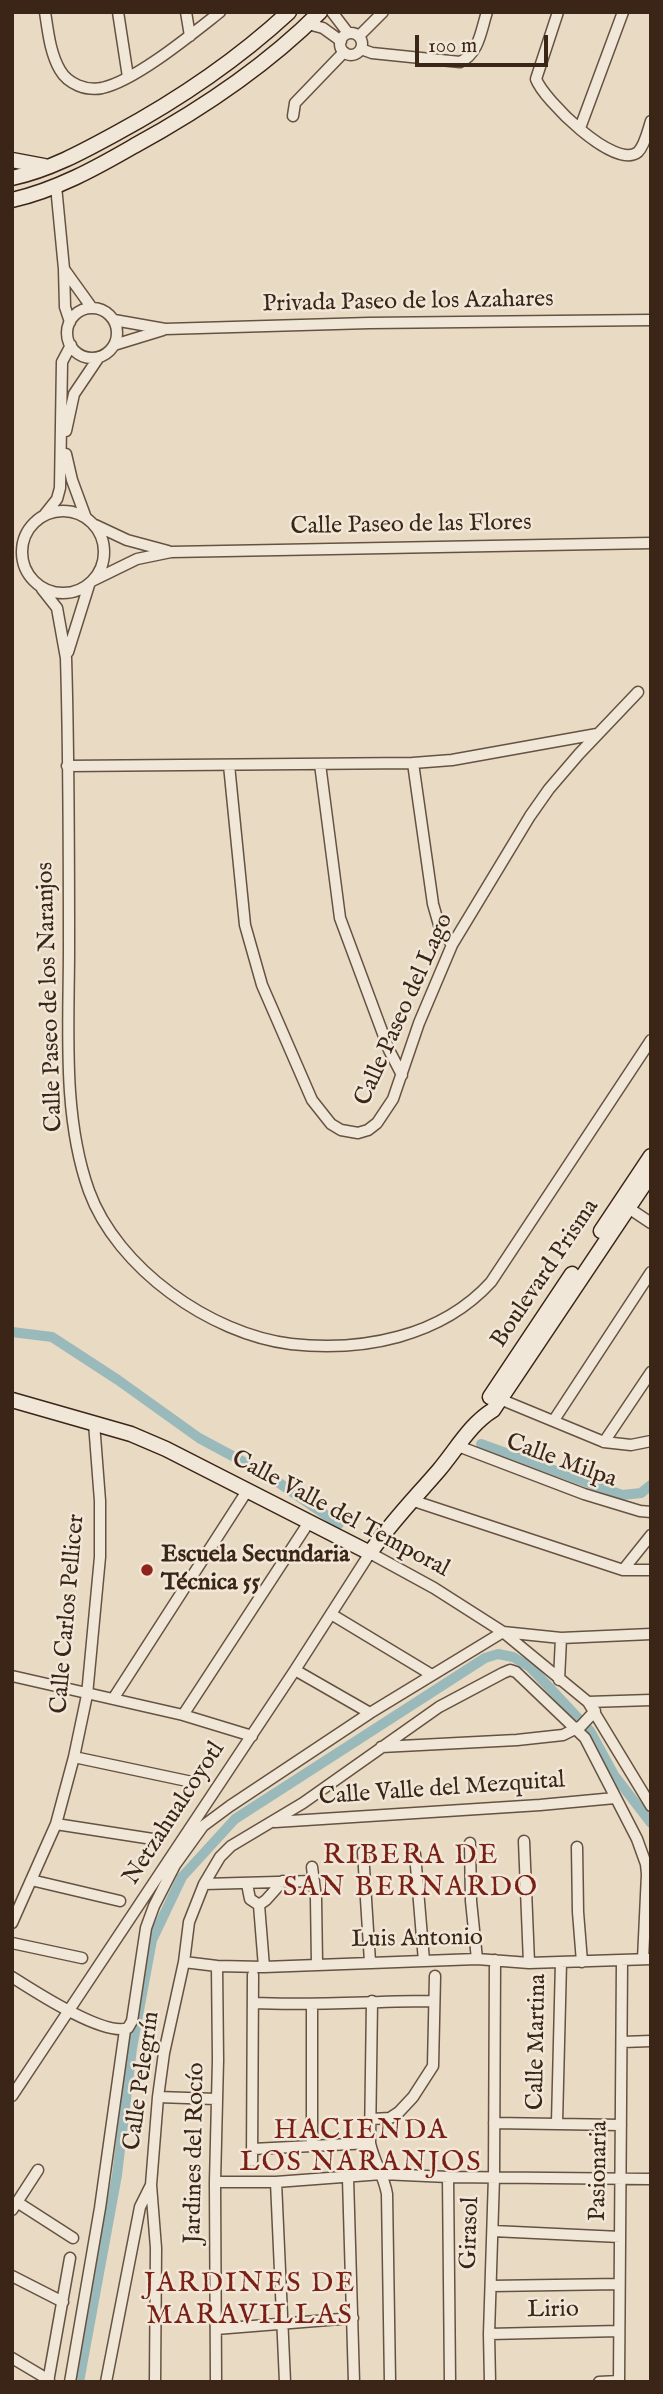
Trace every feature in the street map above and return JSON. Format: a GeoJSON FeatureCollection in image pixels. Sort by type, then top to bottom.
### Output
{"type":"FeatureCollection","features":[{"type":"Feature","properties":{"kind":"street"},"geometry":{"type":"LineString","coordinates":[[45,12],[55,59],[61,72],[80,87],[101,88],[128,77],[190,36],[220,12]]}},
{"type":"Feature","properties":{"kind":"street"},"geometry":{"type":"LineString","coordinates":[[118,12],[128,77]]}},
{"type":"Feature","properties":{"kind":"street"},"geometry":{"type":"LineString","coordinates":[[186,12],[190,36]]}},
{"type":"Feature","properties":{"kind":"street"},"geometry":{"type":"LineString","coordinates":[[12,178],[53,167],[142,119],[220,71],[289,12]]}},
{"type":"Feature","properties":{"kind":"street"},"geometry":{"type":"LineString","coordinates":[[12,200],[56,186],[153,136],[233,87],[320,12]]}},
{"type":"Feature","properties":{"kind":"street"},"geometry":{"type":"LineString","coordinates":[[332,12],[355,54],[361,49]]}},
{"type":"Feature","properties":{"kind":"street"},"geometry":{"type":"LineString","coordinates":[[293,116],[295,103],[348,41],[383,12]]}},
{"type":"Feature","properties":{"kind":"street"},"geometry":{"type":"LineString","coordinates":[[361,49],[372,53],[460,62],[475,50],[487,12]]}},
{"type":"Feature","properties":{"kind":"street"},"geometry":{"type":"LineString","coordinates":[[558,12],[536,79],[543,92],[601,146],[636,153],[643,145],[651,121]]}},
{"type":"Feature","properties":{"kind":"street"},"geometry":{"type":"LineString","coordinates":[[580,128],[623,12]]}},
{"type":"Feature","properties":{"kind":"street"},"geometry":{"type":"LineString","coordinates":[[308,24],[362,45],[361,49]]}},
{"type":"Feature","properties":{"kind":"street"},"geometry":{"type":"LineString","coordinates":[[220,71],[233,87]]}},
{"type":"Feature","properties":{"kind":"street"},"geometry":{"type":"LineString","coordinates":[[12,160],[53,167]]}},
{"type":"Feature","properties":{"kind":"street"},"geometry":{"type":"LineString","coordinates":[[56,186],[65,307],[70,322]]}},
{"type":"Feature","properties":{"kind":"street"},"geometry":{"type":"LineString","coordinates":[[64,269],[92,308]]}},
{"type":"Feature","properties":{"kind":"street"},"geometry":{"type":"LineString","coordinates":[[92,308],[101,310],[114,320],[117,337],[105,355],[88,357],[78,353],[71,345],[68,329],[76,315],[92,308]]}},
{"type":"Feature","properties":{"kind":"street","name":"Privada Paseo de los Azahares"},"geometry":{"type":"LineString","coordinates":[[114,320],[165,330],[369,323],[651,320]]}},
{"type":"Feature","properties":{"kind":"street","name":"Privada Paseo de los Azahares"},"geometry":{"type":"LineString","coordinates":[[114,345],[165,330]]}},
{"type":"Feature","properties":{"kind":"street"},"geometry":{"type":"LineString","coordinates":[[12,537],[45,515],[57,499],[60,488],[62,362],[71,345]]}},
{"type":"Feature","properties":{"kind":"street"},"geometry":{"type":"LineString","coordinates":[[30,526],[23,538],[18,565],[42,589],[61,594],[71,593],[92,582],[100,572],[103,542],[89,521],[68,465],[66,433],[74,394],[99,357]]}},
{"type":"Feature","properties":{"kind":"street"},"geometry":{"type":"LineString","coordinates":[[45,515],[57,511],[70,512],[89,521]]}},
{"type":"Feature","properties":{"kind":"street","name":"Calle Paseo de las Flores"},"geometry":{"type":"LineString","coordinates":[[89,521],[127,540],[171,552]]}},
{"type":"Feature","properties":{"kind":"street","name":"Calle Paseo de las Flores"},"geometry":{"type":"LineString","coordinates":[[92,582],[137,559],[171,552],[651,543]]}},
{"type":"Feature","properties":{"kind":"street","name":"Calle Paseo de los Naranjos"},"geometry":{"type":"LineString","coordinates":[[66,658],[92,582]]}},
{"type":"Feature","properties":{"kind":"street","name":"Calle Paseo de los Naranjos"},"geometry":{"type":"LineString","coordinates":[[42,589],[57,608],[66,658],[70,1079],[73,1128],[80,1164],[105,1222],[124,1248],[151,1277],[180,1300],[208,1317],[243,1332],[282,1343],[316,1347],[355,1346],[391,1338],[429,1327],[456,1313],[491,1282],[651,1040]]}},
{"type":"Feature","properties":{"kind":"street","name":"Calle Paseo del Lago"},"geometry":{"type":"LineString","coordinates":[[229,765],[245,925],[262,985],[312,1100],[331,1124],[341,1130],[358,1133],[377,1123],[393,1099],[419,1023],[452,945],[549,789],[638,692]]}},
{"type":"Feature","properties":{"kind":"street"},"geometry":{"type":"LineString","coordinates":[[67,766],[413,763],[452,760],[598,733]]}},
{"type":"Feature","properties":{"kind":"street"},"geometry":{"type":"LineString","coordinates":[[413,763],[428,881],[439,925],[452,945]]}},
{"type":"Feature","properties":{"kind":"street"},"geometry":{"type":"LineString","coordinates":[[320,764],[340,918],[389,1050],[402,1075]]}},
{"type":"Feature","properties":{"kind":"street","name":"Boulevard Prisma"},"geometry":{"type":"LineString","coordinates":[[370,1553],[383,1532],[481,1417],[485,1405],[496,1397],[624,1206],[651,1156]]}},
{"type":"Feature","properties":{"kind":"street","name":"Boulevard Prisma"},"geometry":{"type":"LineString","coordinates":[[624,1206],[651,1174]]}},
{"type":"Feature","properties":{"kind":"street"},"geometry":{"type":"LineString","coordinates":[[624,1206],[651,1223]]}},
{"type":"Feature","properties":{"kind":"street"},"geometry":{"type":"LineString","coordinates":[[554,1420],[651,1272]]}},
{"type":"Feature","properties":{"kind":"street"},"geometry":{"type":"LineString","coordinates":[[604,1442],[651,1372]]}},
{"type":"Feature","properties":{"kind":"street"},"geometry":{"type":"LineString","coordinates":[[496,1397],[604,1442],[631,1445],[651,1441]]}},
{"type":"Feature","properties":{"kind":"street","name":"Calle Valle del Temporal"},"geometry":{"type":"LineString","coordinates":[[12,1400],[131,1434],[166,1449],[370,1553],[434,1588],[503,1632],[561,1638],[651,1634]]}},
{"type":"Feature","properties":{"kind":"street","name":"Calle Carlos Pellicer"},"geometry":{"type":"LineString","coordinates":[[12,1923],[55,1824],[74,1757],[87,1695],[100,1557],[100,1501],[94,1423]]}},
{"type":"Feature","properties":{"kind":"street","name":"Calle Milpa"},"geometry":{"type":"LineString","coordinates":[[458,1446],[584,1494],[651,1512]]}},
{"type":"Feature","properties":{"kind":"street"},"geometry":{"type":"LineString","coordinates":[[113,1699],[247,1491]]}},
{"type":"Feature","properties":{"kind":"street"},"geometry":{"type":"LineString","coordinates":[[411,1500],[623,1570],[651,1570]]}},
{"type":"Feature","properties":{"kind":"street"},"geometry":{"type":"LineString","coordinates":[[183,1715],[309,1522]]}},
{"type":"Feature","properties":{"kind":"street"},"geometry":{"type":"LineString","coordinates":[[623,1570],[651,1535]]}},
{"type":"Feature","properties":{"kind":"street","name":"Netzahualcoyotl"},"geometry":{"type":"LineString","coordinates":[[12,2096],[370,1553]]}},
{"type":"Feature","properties":{"kind":"street"},"geometry":{"type":"LineString","coordinates":[[331,1614],[432,1675]]}},
{"type":"Feature","properties":{"kind":"street"},"geometry":{"type":"LineString","coordinates":[[70,2382],[100,2208],[125,2030],[132,2021],[145,1936],[154,1906],[175,1865],[203,1826],[370,1713],[503,1632],[591,1707],[649,1800]]}},
{"type":"Feature","properties":{"kind":"street"},"geometry":{"type":"LineString","coordinates":[[559,1680],[561,1638]]}},
{"type":"Feature","properties":{"kind":"street"},"geometry":{"type":"LineString","coordinates":[[295,1670],[370,1713]]}},
{"type":"Feature","properties":{"kind":"street","name":"Calle Pelegrín"},"geometry":{"type":"LineString","coordinates":[[155,2382],[156,2237],[151,2185],[158,2097],[189,1922],[204,1884],[220,1857],[231,1846],[272,1823],[439,1707],[510,1670],[524,1677],[576,1729]]}},
{"type":"Feature","properties":{"kind":"street"},"geometry":{"type":"LineString","coordinates":[[12,1676],[183,1715],[252,1735]]}},
{"type":"Feature","properties":{"kind":"street"},"geometry":{"type":"LineString","coordinates":[[381,1747],[563,1735],[576,1729],[591,1707],[651,1700]]}},
{"type":"Feature","properties":{"kind":"street"},"geometry":{"type":"LineString","coordinates":[[576,1729],[585,1738],[637,1839],[646,1864],[647,1959]]}},
{"type":"Feature","properties":{"kind":"street"},"geometry":{"type":"LineString","coordinates":[[74,1757],[192,1782]]}},
{"type":"Feature","properties":{"kind":"street","name":"Calle Valle del Mezquital"},"geometry":{"type":"LineString","coordinates":[[272,1823],[615,1798]]}},
{"type":"Feature","properties":{"kind":"street"},"geometry":{"type":"LineString","coordinates":[[55,1824],[159,1840]]}},
{"type":"Feature","properties":{"kind":"street"},"geometry":{"type":"LineString","coordinates":[[524,1841],[529,1963]]}},
{"type":"Feature","properties":{"kind":"street"},"geometry":{"type":"LineString","coordinates":[[470,1843],[471,1901],[477,1959]]}},
{"type":"Feature","properties":{"kind":"street"},"geometry":{"type":"LineString","coordinates":[[577,1847],[582,1962]]}},
{"type":"Feature","properties":{"kind":"street"},"geometry":{"type":"LineString","coordinates":[[363,1852],[370,1962]]}},
{"type":"Feature","properties":{"kind":"street"},"geometry":{"type":"LineString","coordinates":[[415,1854],[424,1961]]}},
{"type":"Feature","properties":{"kind":"street"},"geometry":{"type":"LineString","coordinates":[[312,1867],[317,1964]]}},
{"type":"Feature","properties":{"kind":"street"},"geometry":{"type":"LineString","coordinates":[[31,1880],[120,1901]]}},
{"type":"Feature","properties":{"kind":"street"},"geometry":{"type":"LineString","coordinates":[[258,1905],[267,1900],[283,1881]]}},
{"type":"Feature","properties":{"kind":"street"},"geometry":{"type":"LineString","coordinates":[[204,1884],[314,1881]]}},
{"type":"Feature","properties":{"kind":"street"},"geometry":{"type":"LineString","coordinates":[[247,1884],[250,1899],[258,1905],[264,1967]]}},
{"type":"Feature","properties":{"kind":"street"},"geometry":{"type":"LineString","coordinates":[[12,1943],[82,1958]]}},
{"type":"Feature","properties":{"kind":"street","name":"Luis Antonio"},"geometry":{"type":"LineString","coordinates":[[184,1962],[264,1967],[477,1959],[529,1963],[647,1959]]}},
{"type":"Feature","properties":{"kind":"street","name":"Girasol"},"geometry":{"type":"LineString","coordinates":[[490,2382],[495,1960]]}},
{"type":"Feature","properties":{"kind":"street","name":"Pasionaria"},"geometry":{"type":"LineString","coordinates":[[619,2381],[622,1961]]}},
{"type":"Feature","properties":{"kind":"street","name":"Calle Martina"},"geometry":{"type":"LineString","coordinates":[[557,2123],[561,1962]]}},
{"type":"Feature","properties":{"kind":"street","name":"Jardines del Rocío"},"geometry":{"type":"LineString","coordinates":[[216,2382],[217,1966]]}},
{"type":"Feature","properties":{"kind":"street"},"geometry":{"type":"LineString","coordinates":[[253,1975],[253,2155],[312,2146],[370,2143]]}},
{"type":"Feature","properties":{"kind":"street"},"geometry":{"type":"LineString","coordinates":[[372,2119],[390,2118],[399,2112],[431,2072],[435,2055],[435,1976]]}},
{"type":"Feature","properties":{"kind":"street"},"geometry":{"type":"LineString","coordinates":[[13,1979],[67,2011],[111,2029],[125,2030]]}},
{"type":"Feature","properties":{"kind":"street"},"geometry":{"type":"LineString","coordinates":[[372,2001],[370,2143],[387,2194],[390,2382]]}},
{"type":"Feature","properties":{"kind":"street"},"geometry":{"type":"LineString","coordinates":[[254,2003],[434,2001]]}},
{"type":"Feature","properties":{"kind":"street"},"geometry":{"type":"LineString","coordinates":[[312,2004],[312,2146]]}},
{"type":"Feature","properties":{"kind":"street"},"geometry":{"type":"LineString","coordinates":[[622,2042],[651,2041]]}},
{"type":"Feature","properties":{"kind":"street"},"geometry":{"type":"LineString","coordinates":[[158,2097],[216,2099]]}},
{"type":"Feature","properties":{"kind":"street"},"geometry":{"type":"LineString","coordinates":[[494,2123],[621,2125]]}},
{"type":"Feature","properties":{"kind":"street"},"geometry":{"type":"LineString","coordinates":[[38,2170],[15,2206],[73,2238]]}},
{"type":"Feature","properties":{"kind":"street"},"geometry":{"type":"LineString","coordinates":[[215,2182],[276,2182],[382,2174],[651,2179]]}},
{"type":"Feature","properties":{"kind":"street"},"geometry":{"type":"LineString","coordinates":[[448,2177],[450,2382]]}},
{"type":"Feature","properties":{"kind":"street"},"geometry":{"type":"LineString","coordinates":[[348,2178],[354,2382]]}},
{"type":"Feature","properties":{"kind":"street"},"geometry":{"type":"LineString","coordinates":[[276,2182],[285,2382]]}},
{"type":"Feature","properties":{"kind":"street"},"geometry":{"type":"LineString","coordinates":[[106,2382],[140,2207],[151,2185]]}},
{"type":"Feature","properties":{"kind":"street"},"geometry":{"type":"LineString","coordinates":[[493,2231],[620,2237]]}},
{"type":"Feature","properties":{"kind":"street"},"geometry":{"type":"LineString","coordinates":[[12,2358],[49,2381],[70,2258]]}},
{"type":"Feature","properties":{"kind":"street"},"geometry":{"type":"LineString","coordinates":[[12,2276],[63,2302]]}},
{"type":"Feature","properties":{"kind":"street"},"geometry":{"type":"LineString","coordinates":[[491,2286],[619,2284]]}},
{"type":"Feature","properties":{"kind":"street"},"geometry":{"type":"LineString","coordinates":[[216,2329],[353,2318]]}},
{"type":"Feature","properties":{"kind":"street","name":"Lirio"},"geometry":{"type":"LineString","coordinates":[[489,2334],[619,2331]]}},
{"type":"Feature","properties":{"kind":"street"},"geometry":{"type":"LineString","coordinates":[[600,2382],[619,2381]]}},
{"type":"Feature","properties":{"kind":"waterway"},"geometry":{"type":"LineString","coordinates":[[12,1332],[52,1337],[199,1438],[266,1474],[339,1524]]}},
{"type":"Feature","properties":{"kind":"waterway"},"geometry":{"type":"LineString","coordinates":[[481,1444],[622,1495],[641,1493],[651,1485]]}},
{"type":"Feature","properties":{"kind":"waterway"},"geometry":{"type":"LineString","coordinates":[[79,2382],[117,2175],[132,2048],[152,1940],[182,1877],[235,1819],[485,1658],[498,1654],[513,1657],[530,1667],[590,1731],[614,1775],[651,1823]]}},
{"type":"Feature","properties":{"kind":"place","name":"Escuela Secundaria Técnica 55"},"geometry":{"type":"Point","coordinates":[147,1570]}},
{"type":"Feature","properties":{"kind":"district","name":"RIBERA DE SAN BERNARDO"},"geometry":{"type":"Point","coordinates":[411,1873]}},
{"type":"Feature","properties":{"kind":"district","name":"HACIENDA LOS NARANJOS"},"geometry":{"type":"Point","coordinates":[361,2148]}},
{"type":"Feature","properties":{"kind":"district","name":"JARDINES DE MARAVILLAS"},"geometry":{"type":"Point","coordinates":[250,2301]}}]}
